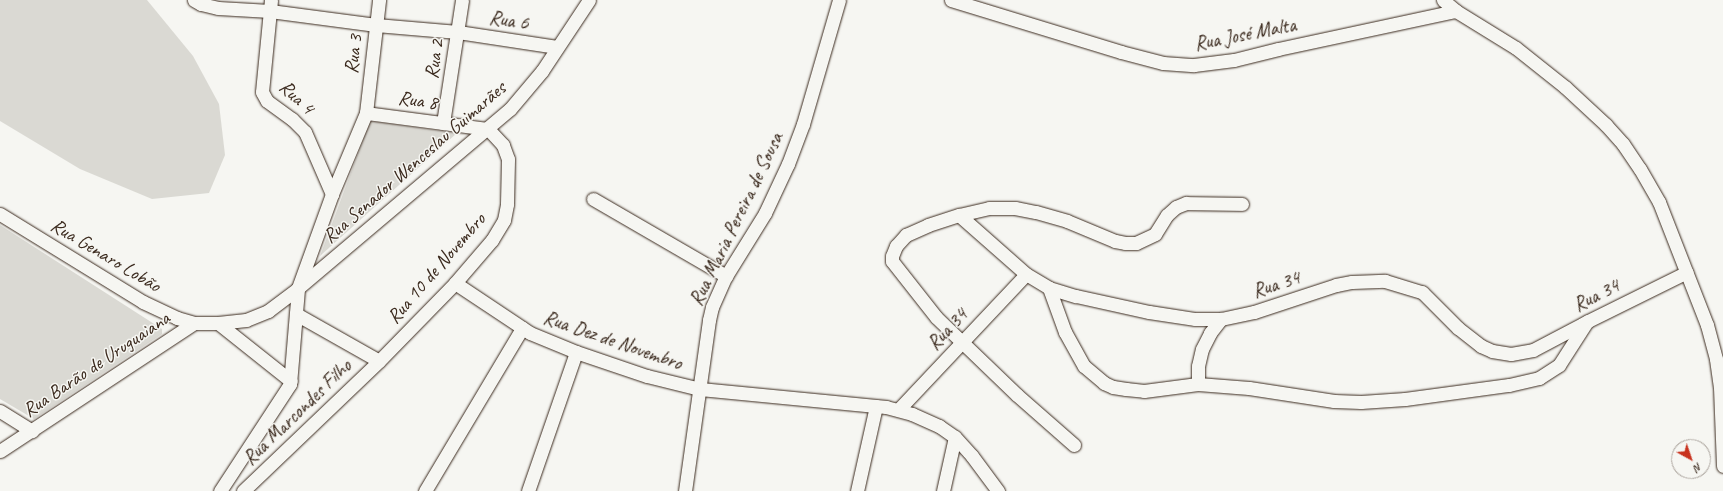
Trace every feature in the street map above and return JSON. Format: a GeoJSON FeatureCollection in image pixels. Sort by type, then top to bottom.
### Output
{"type":"FeatureCollection","features":[{"type":"Feature","properties":{"kind":"street","name":"Rua 6"},"geometry":{"type":"LineString","coordinates":[[194,0],[201,4],[218,8],[271,5],[376,25],[458,32],[557,47]]}},
{"type":"Feature","properties":{"kind":"street","name":"Rua 3"},"geometry":{"type":"LineString","coordinates":[[298,288],[332,194],[366,113],[379,0]]}},
{"type":"Feature","properties":{"kind":"street","name":"Rua 2"},"geometry":{"type":"LineString","coordinates":[[443,124],[462,0]]}},
{"type":"Feature","properties":{"kind":"street","name":"Rua Senador Wenceslau Guimarães"},"geometry":{"type":"LineString","coordinates":[[194,323],[218,323],[246,320],[258,316],[273,307],[298,288],[510,110],[542,71],[589,0]]}},
{"type":"Feature","properties":{"kind":"street","name":"Rua Maria Pereira de Sousa"},"geometry":{"type":"LineString","coordinates":[[685,491],[709,320],[718,293],[726,276],[765,213],[788,164],[803,124],[839,0]]}},
{"type":"Feature","properties":{"kind":"street","name":"Rua José Malta"},"geometry":{"type":"LineString","coordinates":[[951,0],[1162,63],[1194,65],[1234,60],[1278,48],[1456,11]]}},
{"type":"Feature","properties":{"kind":"street"},"geometry":{"type":"LineString","coordinates":[[1443,0],[1456,11],[1516,48],[1543,69],[1606,125],[1623,144],[1640,169],[1659,202],[1708,325],[1716,359],[1720,387],[1723,466]]}},
{"type":"Feature","properties":{"kind":"street","name":"Rua 4"},"geometry":{"type":"LineString","coordinates":[[271,5],[262,92],[267,101],[305,132],[332,194]]}},
{"type":"Feature","properties":{"kind":"street","name":"Rua 8"},"geometry":{"type":"LineString","coordinates":[[366,113],[488,130]]}},
{"type":"Feature","properties":{"kind":"street","name":"Rua 10 de Novembro"},"geometry":{"type":"LineString","coordinates":[[379,361],[455,283],[492,240],[504,220],[507,204],[507,154],[503,146],[488,130]]}},
{"type":"Feature","properties":{"kind":"street"},"geometry":{"type":"LineString","coordinates":[[593,199],[726,276]]}},
{"type":"Feature","properties":{"kind":"street"},"geometry":{"type":"LineString","coordinates":[[1074,445],[936,318],[892,261],[892,256],[899,242],[914,230],[959,215],[989,208],[1015,208],[1036,212],[1067,221],[1126,244],[1136,243],[1146,240],[1154,234],[1167,215],[1186,203],[1242,204]]}},
{"type":"Feature","properties":{"kind":"street","name":"Rua Genaro Lobão"},"geometry":{"type":"LineString","coordinates":[[0,214],[143,302],[166,314],[194,323]]}},
{"type":"Feature","properties":{"kind":"street"},"geometry":{"type":"LineString","coordinates":[[959,215],[1026,274]]}},
{"type":"Feature","properties":{"kind":"street","name":"Rua 34"},"geometry":{"type":"LineString","coordinates":[[899,409],[1026,274],[1049,288],[1076,296],[1149,312],[1195,319],[1221,319],[1254,312],[1336,285],[1352,282],[1371,280],[1400,284],[1422,292],[1468,336],[1481,346],[1502,353],[1511,354],[1533,350],[1588,320],[1687,272]]}},
{"type":"Feature","properties":{"kind":"street","name":"Rua Dez de Novembro"},"geometry":{"type":"LineString","coordinates":[[455,283],[522,328],[545,340],[647,376],[700,389],[899,409],[926,419],[955,437],[972,456],[998,491]]}},
{"type":"Feature","properties":{"kind":"street"},"geometry":{"type":"LineString","coordinates":[[291,381],[298,288]]}},
{"type":"Feature","properties":{"kind":"street"},"geometry":{"type":"LineString","coordinates":[[1049,288],[1065,332],[1084,366],[1104,383],[1113,387],[1144,390],[1198,384],[1249,388],[1334,400],[1362,402],[1406,399],[1509,385],[1539,378],[1559,365],[1588,320]]}},
{"type":"Feature","properties":{"kind":"street"},"geometry":{"type":"LineString","coordinates":[[296,314],[379,361]]}},
{"type":"Feature","properties":{"kind":"street"},"geometry":{"type":"LineString","coordinates":[[1198,384],[1198,366],[1202,349],[1210,333],[1221,319]]}},
{"type":"Feature","properties":{"kind":"street","name":"Rua Barão de Uruguaiana"},"geometry":{"type":"LineString","coordinates":[[0,451],[194,323]]}},
{"type":"Feature","properties":{"kind":"street"},"geometry":{"type":"LineString","coordinates":[[218,323],[291,381]]}},
{"type":"Feature","properties":{"kind":"street"},"geometry":{"type":"LineString","coordinates":[[425,491],[522,328]]}},
{"type":"Feature","properties":{"kind":"street"},"geometry":{"type":"LineString","coordinates":[[528,491],[576,352]]}},
{"type":"Feature","properties":{"kind":"street","name":"Rua Marcondes Filho"},"geometry":{"type":"LineString","coordinates":[[243,491],[379,361]]}},
{"type":"Feature","properties":{"kind":"street","name":"Rua Marcondes Filho"},"geometry":{"type":"LineString","coordinates":[[220,491],[285,395],[291,381]]}},
{"type":"Feature","properties":{"kind":"street"},"geometry":{"type":"LineString","coordinates":[[857,491],[876,406]]}},
{"type":"Feature","properties":{"kind":"street"},"geometry":{"type":"LineString","coordinates":[[0,410],[32,431]]}},
{"type":"Feature","properties":{"kind":"street"},"geometry":{"type":"LineString","coordinates":[[942,491],[955,437]]}},
{"type":"Feature","properties":{"kind":"shaded area"},"geometry":{"type":"Polygon","coordinates":[[[0,0],[147,0],[193,56],[219,104],[225,155],[209,193],[152,199],[80,169],[0,121],[0,0]]]}},
{"type":"Feature","properties":{"kind":"shaded area"},"geometry":{"type":"Polygon","coordinates":[[[370,121],[457,133],[320,256],[370,121]]]}},
{"type":"Feature","properties":{"kind":"shaded area"},"geometry":{"type":"Polygon","coordinates":[[[0,225],[162,329],[162,334],[34,419],[0,399],[0,225]]]}}]}
